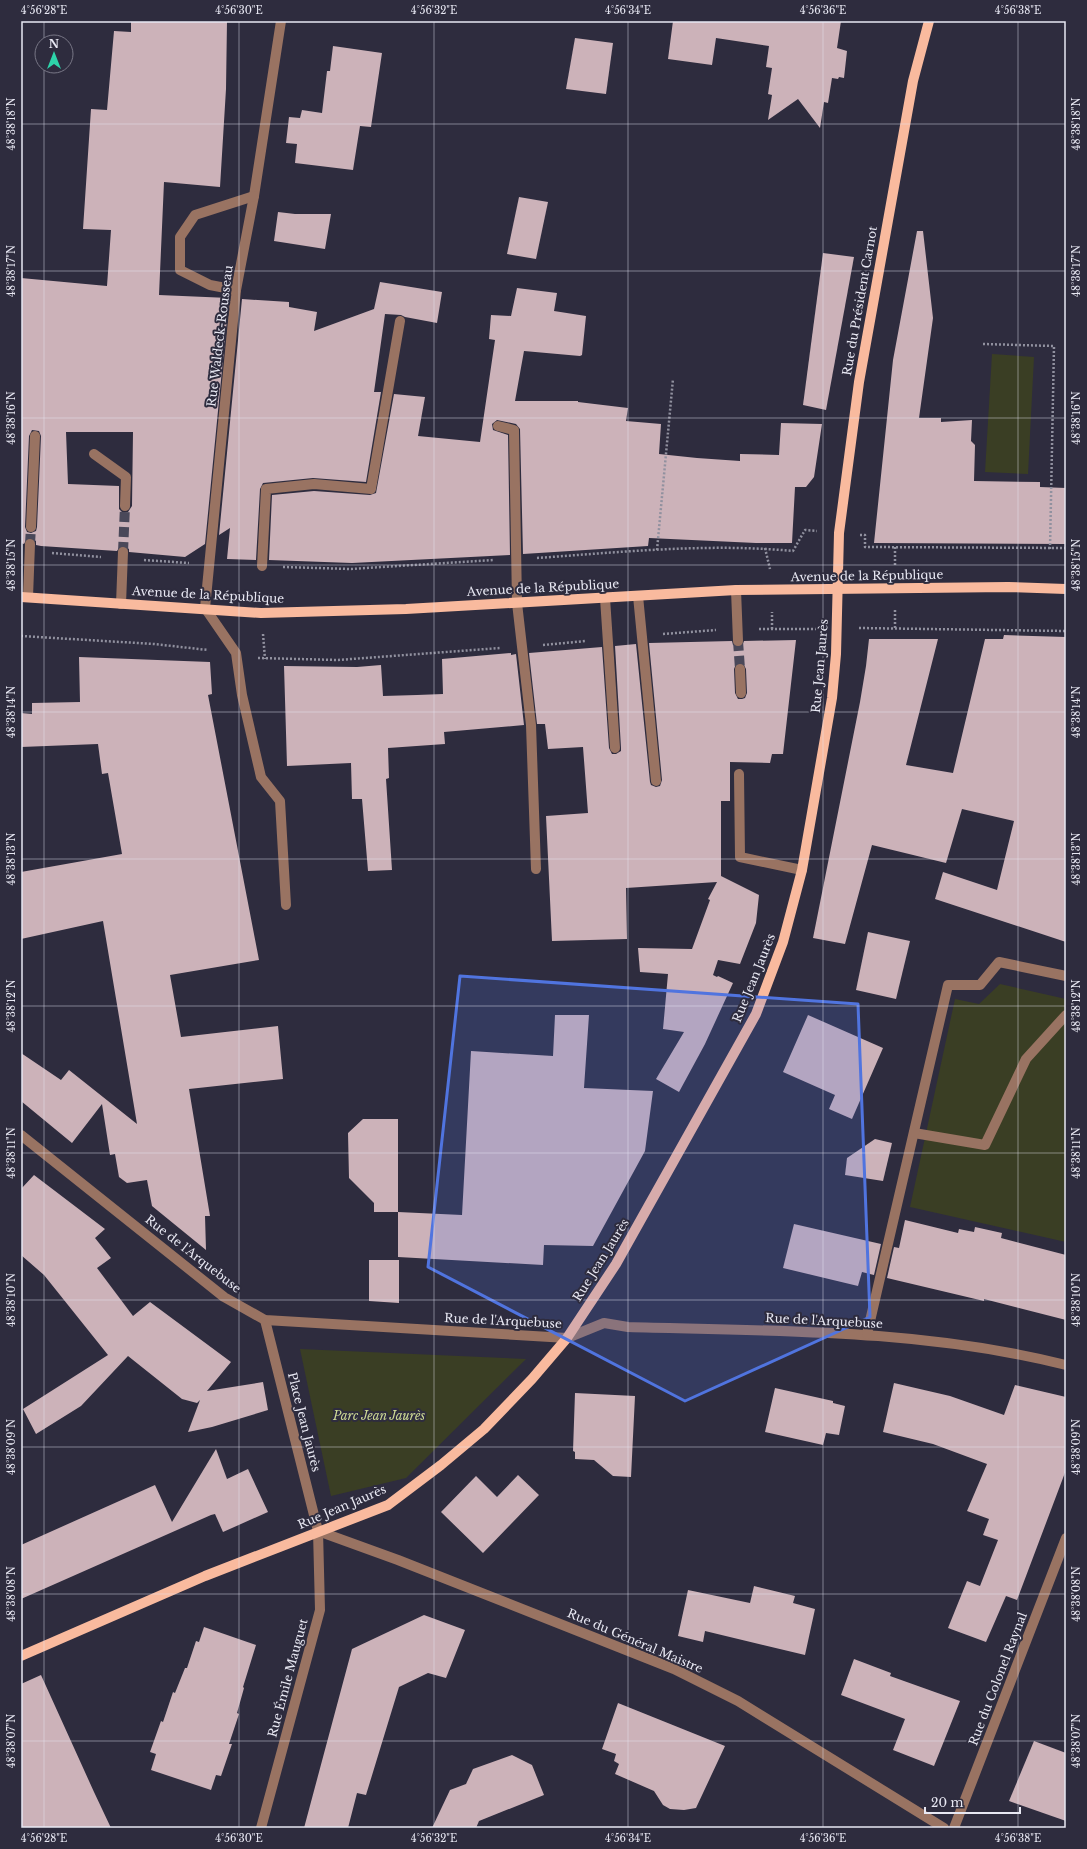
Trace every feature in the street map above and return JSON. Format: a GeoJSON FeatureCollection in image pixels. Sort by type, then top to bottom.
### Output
{"type":"FeatureCollection","features":[{"type":"Feature","properties":{"kind":"main road","name":"Rue du Président Carnot"},"geometry":{"type":"LineString","coordinates":[[838,589],[839,533],[859,382],[913,81],[929,21]]}},
{"type":"Feature","properties":{"kind":"main road","name":"Avenue de la République"},"geometry":{"type":"LineString","coordinates":[[25,597],[205,608],[261,613],[406,609],[638,596],[670,592],[736,590],[1008,587],[1066,589]]}},
{"type":"Feature","properties":{"kind":"main road","name":"Rue Jean Jaurès"},"geometry":{"type":"LineString","coordinates":[[21,1656],[205,1576],[388,1505],[441,1465],[484,1429],[532,1380],[567,1338],[616,1264],[756,1014],[783,942],[802,870],[832,698],[836,654],[838,589]]}},
{"type":"Feature","properties":{"kind":"street","name":"Rue Waldeck-Rousseau"},"geometry":{"type":"LineString","coordinates":[[205,608],[206,584],[210,564],[236,290],[254,196],[281,21]]}},
{"type":"Feature","properties":{"kind":"street"},"geometry":{"type":"LineString","coordinates":[[236,290],[210,284],[180,270],[180,237],[195,215],[254,196]]}},
{"type":"Feature","properties":{"kind":"street"},"geometry":{"type":"LineString","coordinates":[[262,566],[266,489],[314,484],[371,489],[400,320]]}},
{"type":"Feature","properties":{"kind":"street"},"geometry":{"type":"LineString","coordinates":[[498,426],[514,430],[517,603],[531,725],[536,869]]}},
{"type":"Feature","properties":{"kind":"street"},"geometry":{"type":"LineString","coordinates":[[30,527],[35,436]]}},
{"type":"Feature","properties":{"kind":"street"},"geometry":{"type":"LineString","coordinates":[[94,454],[126,477],[124,506]]}},
{"type":"Feature","properties":{"kind":"street"},"geometry":{"type":"LineString","coordinates":[[25,597],[30,548]]}},
{"type":"Feature","properties":{"kind":"street"},"geometry":{"type":"LineString","coordinates":[[121,604],[123,555]]}},
{"type":"Feature","properties":{"kind":"street"},"geometry":{"type":"LineString","coordinates":[[736,590],[738,641]]}},
{"type":"Feature","properties":{"kind":"street"},"geometry":{"type":"LineString","coordinates":[[638,596],[656,781]]}},
{"type":"Feature","properties":{"kind":"street"},"geometry":{"type":"LineString","coordinates":[[605,598],[614,748]]}},
{"type":"Feature","properties":{"kind":"street"},"geometry":{"type":"LineString","coordinates":[[205,608],[236,653],[242,695],[261,777],[280,800],[286,905]]}},
{"type":"Feature","properties":{"kind":"street"},"geometry":{"type":"LineString","coordinates":[[740,669],[741,693]]}},
{"type":"Feature","properties":{"kind":"street"},"geometry":{"type":"LineString","coordinates":[[739,774],[740,857],[802,870]]}},
{"type":"Feature","properties":{"kind":"street"},"geometry":{"type":"LineString","coordinates":[[867,1334],[948,985],[980,985],[999,962],[1066,976]]}},
{"type":"Feature","properties":{"kind":"street"},"geometry":{"type":"LineString","coordinates":[[914,1133],[985,1144],[1026,1059],[1066,1015]]}},
{"type":"Feature","properties":{"kind":"street","name":"Rue de l'Arquebuse"},"geometry":{"type":"LineString","coordinates":[[21,1135],[224,1297],[265,1320],[567,1338],[604,1323],[628,1327],[867,1334],[979,1348],[1042,1359],[1066,1365]]}},
{"type":"Feature","properties":{"kind":"street","name":"Place Jean Jaurès"},"geometry":{"type":"LineString","coordinates":[[265,1320],[318,1531]]}},
{"type":"Feature","properties":{"kind":"street","name":"Rue Émile Mauguet"},"geometry":{"type":"LineString","coordinates":[[261,1828],[320,1610],[318,1531]]}},
{"type":"Feature","properties":{"kind":"street","name":"Rue du Général Maistre"},"geometry":{"type":"LineString","coordinates":[[318,1531],[398,1560],[674,1669],[738,1701],[944,1828]]}},
{"type":"Feature","properties":{"kind":"street","name":"Rue du Colonel Raynal"},"geometry":{"type":"LineString","coordinates":[[954,1828],[1066,1538]]}},
{"type":"Feature","properties":{"kind":"path"},"geometry":{"type":"LineString","coordinates":[[983,344],[1054,346],[1050,549]]}},
{"type":"Feature","properties":{"kind":"path"},"geometry":{"type":"LineString","coordinates":[[657,550],[674,379]]}},
{"type":"Feature","properties":{"kind":"path"},"geometry":{"type":"LineString","coordinates":[[262,566],[351,569],[657,550],[765,548],[793,551],[805,530],[865,535],[865,547],[1066,548]]}},
{"type":"Feature","properties":{"kind":"path"},"geometry":{"type":"LineString","coordinates":[[30,548],[123,555],[210,564]]}},
{"type":"Feature","properties":{"kind":"highlighted area"},"geometry":{"type":"Polygon","coordinates":[[[460,976],[858,1004],[870,1317],[685,1401],[428,1267],[460,976]]]}},
{"type":"Feature","properties":{"kind":"green space"},"geometry":{"type":"Polygon","coordinates":[[[992,354],[1034,357],[1028,474],[985,472],[992,354]]]}},
{"type":"Feature","properties":{"kind":"green space"},"geometry":{"type":"Polygon","coordinates":[[[1000,984],[1066,999],[1066,1242],[910,1207],[955,999],[979,1004],[1000,984]]]}},
{"type":"Feature","properties":{"kind":"green space","name":"Parc Jean Jaurès"},"geometry":{"type":"Polygon","coordinates":[[[300,1349],[526,1359],[406,1478],[331,1496],[300,1349]]]}},
{"type":"Feature","properties":{"kind":"building"},"geometry":{"type":"Polygon","coordinates":[[[131,21],[227,21],[226,89],[220,187],[164,182],[159,295],[229,298],[205,544],[185,557],[129,552],[129,549],[124,546],[120,546],[117,551],[41,546],[36,545],[36,541],[31,538],[27,538],[24,544],[21,543],[21,278],[107,286],[111,230],[83,229],[91,109],[107,110],[114,31],[131,32],[131,21]],[[32,430],[29,436],[25,527],[27,532],[31,533],[36,531],[37,527],[41,436],[39,431],[32,430]],[[66,432],[68,484],[119,486],[119,509],[122,512],[128,512],[132,506],[133,432],[66,432]]]}},
{"type":"Feature","properties":{"kind":"building"},"geometry":{"type":"Polygon","coordinates":[[[673,21],[841,21],[837,48],[847,51],[844,78],[832,78],[828,103],[824,102],[820,128],[798,99],[768,120],[772,95],[768,94],[772,68],[766,67],[769,46],[716,38],[712,65],[668,59],[673,21]]]}},
{"type":"Feature","properties":{"kind":"building"},"geometry":{"type":"Polygon","coordinates":[[[575,38],[613,43],[606,94],[566,89],[575,38]]]}},
{"type":"Feature","properties":{"kind":"building"},"geometry":{"type":"Polygon","coordinates":[[[333,46],[382,53],[371,127],[360,126],[353,170],[295,163],[297,144],[286,143],[289,117],[300,118],[302,110],[322,113],[327,71],[330,71],[333,46]]]}},
{"type":"Feature","properties":{"kind":"building"},"geometry":{"type":"Polygon","coordinates":[[[519,197],[548,202],[536,259],[507,254],[519,197]]]}},
{"type":"Feature","properties":{"kind":"building"},"geometry":{"type":"Polygon","coordinates":[[[278,212],[295,214],[331,214],[325,249],[274,241],[278,212]]]}},
{"type":"Feature","properties":{"kind":"building"},"geometry":{"type":"Polygon","coordinates":[[[917,231],[923,231],[933,318],[919,418],[941,418],[941,422],[972,420],[971,441],[975,445],[974,481],[1040,482],[1040,487],[1066,488],[1066,544],[874,543],[893,360],[917,231]]]}},
{"type":"Feature","properties":{"kind":"building"},"geometry":{"type":"Polygon","coordinates":[[[823,253],[854,257],[826,410],[803,405],[823,253]]]}},
{"type":"Feature","properties":{"kind":"building"},"geometry":{"type":"Polygon","coordinates":[[[380,282],[442,292],[437,323],[401,315],[385,314],[374,392],[381,392],[366,482],[313,478],[263,483],[260,489],[256,560],[227,559],[230,528],[219,535],[242,299],[289,302],[289,307],[317,312],[314,331],[374,309],[380,282]]]}},
{"type":"Feature","properties":{"kind":"building"},"geometry":{"type":"Polygon","coordinates":[[[517,288],[557,293],[554,311],[586,316],[582,355],[524,351],[515,401],[578,401],[628,408],[626,421],[661,424],[659,454],[697,458],[740,461],[740,454],[779,455],[781,423],[822,424],[814,477],[806,487],[795,487],[792,543],[756,543],[649,538],[648,546],[523,554],[520,429],[516,424],[497,420],[492,424],[493,430],[508,435],[510,555],[352,563],[269,560],[272,495],[314,491],[370,495],[376,493],[394,394],[425,397],[418,436],[480,442],[495,340],[489,339],[491,315],[511,316],[517,288]]]}},
{"type":"Feature","properties":{"kind":"building"},"geometry":{"type":"Polygon","coordinates":[[[1004,635],[1066,637],[1066,942],[935,899],[943,872],[997,890],[1014,821],[962,809],[946,863],[872,845],[845,944],[813,938],[860,702],[869,639],[938,639],[906,765],[953,773],[985,639],[1003,639],[1004,635]]]}},
{"type":"Feature","properties":{"kind":"building"},"geometry":{"type":"Polygon","coordinates":[[[796,640],[783,754],[772,754],[770,763],[730,762],[730,801],[721,801],[721,876],[759,895],[756,923],[740,964],[718,960],[713,975],[733,983],[705,1044],[679,1092],[656,1079],[684,1032],[663,1029],[668,974],[640,972],[638,948],[692,949],[710,900],[708,899],[717,882],[626,888],[627,939],[552,941],[546,816],[588,813],[583,747],[548,749],[545,724],[537,724],[529,653],[602,647],[609,748],[612,754],[616,754],[621,751],[621,748],[615,646],[636,644],[650,782],[651,785],[656,787],[660,786],[662,780],[649,643],[732,641],[733,645],[738,647],[742,646],[744,641],[796,640]],[[743,663],[736,664],[734,669],[735,693],[738,699],[745,698],[747,693],[746,669],[743,663]]]}},
{"type":"Feature","properties":{"kind":"building"},"geometry":{"type":"Polygon","coordinates":[[[511,653],[511,655],[516,654],[524,725],[444,732],[445,744],[388,748],[389,778],[386,779],[392,870],[368,871],[362,799],[352,799],[351,763],[287,766],[284,666],[357,667],[381,665],[383,696],[443,694],[442,659],[511,653]]]}},
{"type":"Feature","properties":{"kind":"building"},"geometry":{"type":"Polygon","coordinates":[[[79,657],[210,662],[212,694],[208,695],[259,960],[170,975],[181,1037],[278,1026],[283,1079],[189,1089],[210,1216],[205,1216],[206,1250],[152,1206],[147,1180],[127,1183],[119,1177],[115,1154],[110,1155],[102,1104],[72,1143],[21,1101],[21,1053],[61,1080],[69,1070],[137,1124],[103,921],[21,939],[21,872],[122,854],[108,773],[102,774],[98,744],[21,747],[21,713],[32,714],[32,703],[80,702],[79,657]]]}},
{"type":"Feature","properties":{"kind":"building"},"geometry":{"type":"Polygon","coordinates":[[[868,932],[910,941],[896,999],[856,990],[868,932]]]}},
{"type":"Feature","properties":{"kind":"building"},"geometry":{"type":"Polygon","coordinates":[[[555,1015],[589,1015],[584,1088],[653,1091],[645,1151],[593,1246],[544,1245],[543,1265],[398,1257],[398,1212],[462,1215],[471,1051],[553,1056],[555,1015]]]}},
{"type":"Feature","properties":{"kind":"building"},"geometry":{"type":"Polygon","coordinates":[[[808,1015],[883,1048],[852,1119],[829,1109],[835,1095],[783,1072],[808,1015]]]}},
{"type":"Feature","properties":{"kind":"building"},"geometry":{"type":"Polygon","coordinates":[[[363,1119],[398,1119],[398,1212],[374,1212],[374,1203],[349,1178],[348,1133],[363,1119]]]}},
{"type":"Feature","properties":{"kind":"building"},"geometry":{"type":"Polygon","coordinates":[[[875,1139],[892,1143],[883,1181],[845,1175],[847,1158],[875,1139]]]}},
{"type":"Feature","properties":{"kind":"building"},"geometry":{"type":"Polygon","coordinates":[[[34,1175],[105,1229],[95,1238],[111,1258],[97,1268],[133,1316],[150,1302],[231,1362],[207,1391],[263,1382],[268,1410],[212,1427],[188,1432],[200,1400],[197,1403],[182,1399],[128,1356],[81,1406],[36,1434],[23,1409],[108,1355],[44,1275],[21,1255],[21,1189],[34,1175]]]}},
{"type":"Feature","properties":{"kind":"building"},"geometry":{"type":"Polygon","coordinates":[[[905,1220],[958,1233],[959,1229],[974,1232],[975,1227],[1002,1233],[1001,1238],[1066,1255],[1066,1320],[984,1299],[984,1301],[887,1278],[894,1247],[899,1248],[905,1220]]]}},
{"type":"Feature","properties":{"kind":"building"},"geometry":{"type":"Polygon","coordinates":[[[794,1224],[881,1244],[874,1275],[862,1272],[858,1286],[783,1268],[794,1224]]]}},
{"type":"Feature","properties":{"kind":"building"},"geometry":{"type":"Polygon","coordinates":[[[369,1260],[399,1260],[399,1303],[369,1301],[369,1260]]]}},
{"type":"Feature","properties":{"kind":"building"},"geometry":{"type":"Polygon","coordinates":[[[894,1383],[950,1396],[1004,1415],[1015,1385],[1066,1397],[1066,1470],[1017,1600],[1006,1596],[986,1642],[948,1628],[967,1581],[980,1586],[998,1540],[983,1535],[989,1519],[967,1511],[987,1464],[933,1444],[883,1432],[894,1383]]]}},
{"type":"Feature","properties":{"kind":"building"},"geometry":{"type":"Polygon","coordinates":[[[775,1388],[833,1401],[833,1403],[845,1406],[839,1435],[826,1433],[823,1445],[765,1432],[775,1388]]]}},
{"type":"Feature","properties":{"kind":"building"},"geometry":{"type":"Polygon","coordinates":[[[575,1393],[635,1396],[631,1477],[613,1476],[594,1460],[575,1459],[575,1452],[573,1451],[575,1393]]]}},
{"type":"Feature","properties":{"kind":"building"},"geometry":{"type":"Polygon","coordinates":[[[216,1449],[227,1479],[248,1469],[268,1512],[223,1532],[215,1514],[211,1515],[21,1599],[21,1545],[155,1485],[172,1522],[216,1449]]]}},
{"type":"Feature","properties":{"kind":"building"},"geometry":{"type":"Polygon","coordinates":[[[518,1475],[539,1495],[483,1553],[441,1512],[476,1476],[497,1497],[518,1475]]]}},
{"type":"Feature","properties":{"kind":"building"},"geometry":{"type":"Polygon","coordinates":[[[754,1586],[795,1596],[793,1603],[815,1609],[805,1655],[705,1631],[703,1642],[678,1636],[688,1590],[750,1603],[754,1586]]]}},
{"type":"Feature","properties":{"kind":"building"},"geometry":{"type":"Polygon","coordinates":[[[424,1615],[465,1630],[446,1678],[428,1673],[399,1687],[366,1795],[357,1793],[348,1828],[304,1828],[352,1649],[424,1615]]]}},
{"type":"Feature","properties":{"kind":"building"},"geometry":{"type":"Polygon","coordinates":[[[204,1627],[256,1645],[243,1687],[237,1713],[239,1714],[229,1744],[232,1744],[221,1776],[216,1775],[211,1790],[151,1770],[156,1754],[150,1752],[161,1721],[163,1722],[173,1692],[175,1693],[185,1668],[187,1668],[196,1641],[199,1642],[204,1627]]]}},
{"type":"Feature","properties":{"kind":"building"},"geometry":{"type":"Polygon","coordinates":[[[854,1659],[891,1673],[890,1676],[960,1701],[934,1766],[893,1750],[905,1719],[841,1695],[854,1659]]]}},
{"type":"Feature","properties":{"kind":"building"},"geometry":{"type":"Polygon","coordinates":[[[41,1675],[111,1828],[21,1828],[21,1684],[41,1675]]]}},
{"type":"Feature","properties":{"kind":"building"},"geometry":{"type":"Polygon","coordinates":[[[618,1703],[725,1746],[696,1808],[684,1810],[670,1809],[663,1805],[654,1791],[615,1774],[619,1764],[614,1761],[616,1754],[602,1749],[618,1703]]]}},
{"type":"Feature","properties":{"kind":"building"},"geometry":{"type":"Polygon","coordinates":[[[1034,1741],[1066,1753],[1066,1821],[1009,1801],[1034,1741]]]}},
{"type":"Feature","properties":{"kind":"building"},"geometry":{"type":"Polygon","coordinates":[[[512,1755],[532,1765],[544,1795],[479,1821],[476,1828],[432,1828],[450,1790],[466,1784],[473,1769],[512,1755]]]}},
{"type":"Feature","properties":{"kind":"tunnel"},"geometry":{"type":"LineString","coordinates":[[123,552],[125,506]]}},
{"type":"Feature","properties":{"kind":"tunnel"},"geometry":{"type":"LineString","coordinates":[[30,544],[31,527]]}},
{"type":"Feature","properties":{"kind":"tunnel"},"geometry":{"type":"LineString","coordinates":[[738,641],[740,669]]}}]}
